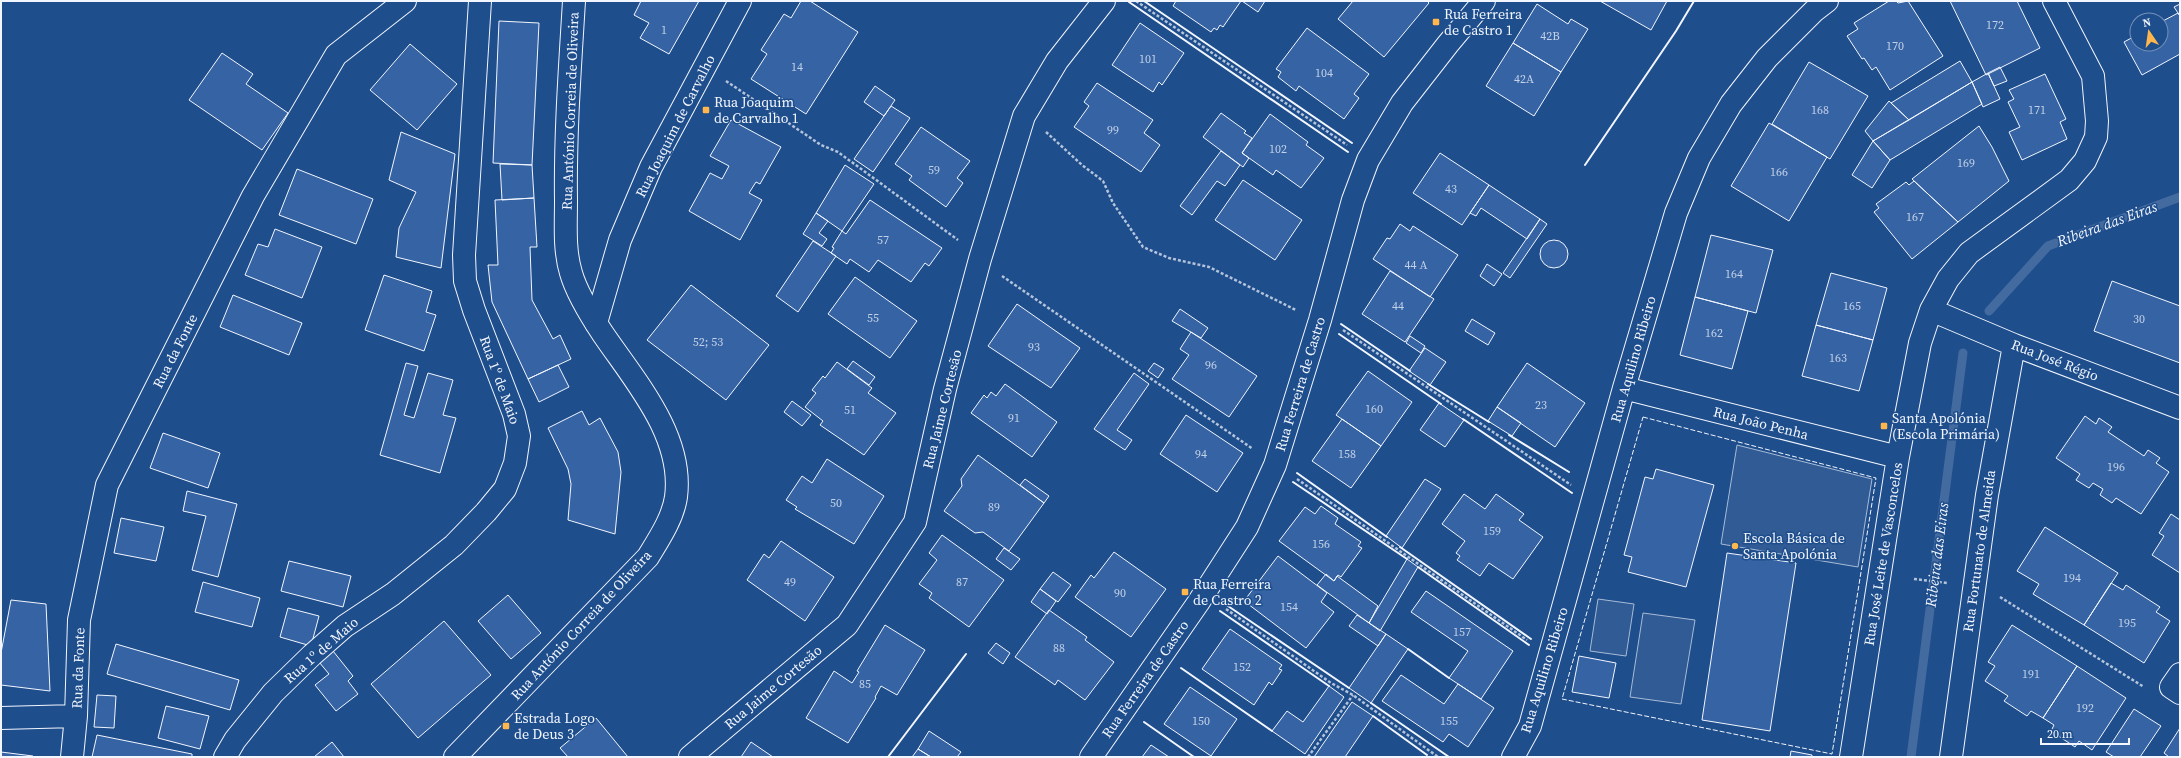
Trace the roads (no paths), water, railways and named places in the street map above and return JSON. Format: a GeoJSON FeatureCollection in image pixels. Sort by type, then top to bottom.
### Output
{"type":"FeatureCollection","features":[{"type":"Feature","properties":{"kind":"street","name":"Rua da Fonte"},"geometry":{"type":"LineString","coordinates":[[72,757],[76,716],[79,620],[107,485],[253,196],[336,55],[405,1]]}},
{"type":"Feature","properties":{"kind":"street","name":"Rua 1º de Maio"},"geometry":{"type":"LineString","coordinates":[[225,757],[235,740],[273,693],[312,655],[345,626],[393,594],[454,545],[481,518],[505,489],[515,462],[519,436],[514,414],[465,281],[464,255],[480,1]]}},
{"type":"Feature","properties":{"kind":"street","name":"Rua António Correia de Oliveira"},"geometry":{"type":"LineString","coordinates":[[455,757],[648,557],[664,531],[676,497],[676,467],[666,434],[649,403],[596,323],[571,273],[566,245],[565,165],[574,1]]}},
{"type":"Feature","properties":{"kind":"street","name":"Rua Joaquim de Carvalho"},"geometry":{"type":"LineString","coordinates":[[596,323],[620,240],[651,167],[740,1]]}},
{"type":"Feature","properties":{"kind":"street","name":"Rua Jaime Cortesão"},"geometry":{"type":"LineString","coordinates":[[690,757],[847,625],[915,522],[949,374],[982,251],[1024,116],[1057,61],[1104,1]]}},
{"type":"Feature","properties":{"kind":"street","name":"Rua Ferreira de Castro"},"geometry":{"type":"LineString","coordinates":[[1091,757],[1204,594],[1247,527],[1275,465],[1316,334],[1353,200],[1368,160],[1402,103],[1484,1]]}},
{"type":"Feature","properties":{"kind":"street","name":"Rua Aquilino Ribeiro"},"geometry":{"type":"LineString","coordinates":[[1513,757],[1530,726],[1624,388],[1676,213],[1699,158],[1731,104],[1767,58],[1814,11],[1827,1]]}},
{"type":"Feature","properties":{"kind":"street","name":"Rua José Leite de Vasconcelos"},"geometry":{"type":"LineString","coordinates":[[1851,757],[1898,457],[1920,343],[1931,310],[1948,279],[1969,253],[2069,180],[2085,161],[2096,137],[2097,121],[2093,76],[2054,1]]}},
{"type":"Feature","properties":{"kind":"street","name":"Rua José Régio"},"geometry":{"type":"LineString","coordinates":[[1931,310],[2014,345],[2180,408]]}},
{"type":"Feature","properties":{"kind":"street","name":"Rua Fortunato de Almeida"},"geometry":{"type":"LineString","coordinates":[[1951,757],[1986,495],[2014,345]]}},
{"type":"Feature","properties":{"kind":"street","name":"Rua João Penha"},"geometry":{"type":"LineString","coordinates":[[1624,388],[1898,457]]}},
{"type":"Feature","properties":{"kind":"street"},"geometry":{"type":"LineString","coordinates":[[1,718],[76,716]]}},
{"type":"Feature","properties":{"kind":"waterway","name":"Ribeira das Eiras"},"geometry":{"type":"LineString","coordinates":[[1989,311],[2048,246],[2180,197]]}},
{"type":"Feature","properties":{"kind":"waterway","name":"Ribeira das Eiras"},"geometry":{"type":"LineString","coordinates":[[1911,757],[1963,353]]}},
{"type":"Feature","properties":{"kind":"place","name":"Rua Ferreira de Castro 1"},"geometry":{"type":"Point","coordinates":[1436,22]}},
{"type":"Feature","properties":{"kind":"place","name":"Rua Joaquim de Carvalho 1"},"geometry":{"type":"Point","coordinates":[706,110]}},
{"type":"Feature","properties":{"kind":"place","name":"Santa Apolónia (Escola Primária)"},"geometry":{"type":"Point","coordinates":[1884,426]}},
{"type":"Feature","properties":{"kind":"place","name":"Escola Básica de Santa Apolónia"},"geometry":{"type":"Point","coordinates":[1735,546]}},
{"type":"Feature","properties":{"kind":"place","name":"Rua Ferreira de Castro 2"},"geometry":{"type":"Point","coordinates":[1185,592]}},
{"type":"Feature","properties":{"kind":"place","name":"Estrada Logo de Deus 3"},"geometry":{"type":"Point","coordinates":[506,726]}}]}
